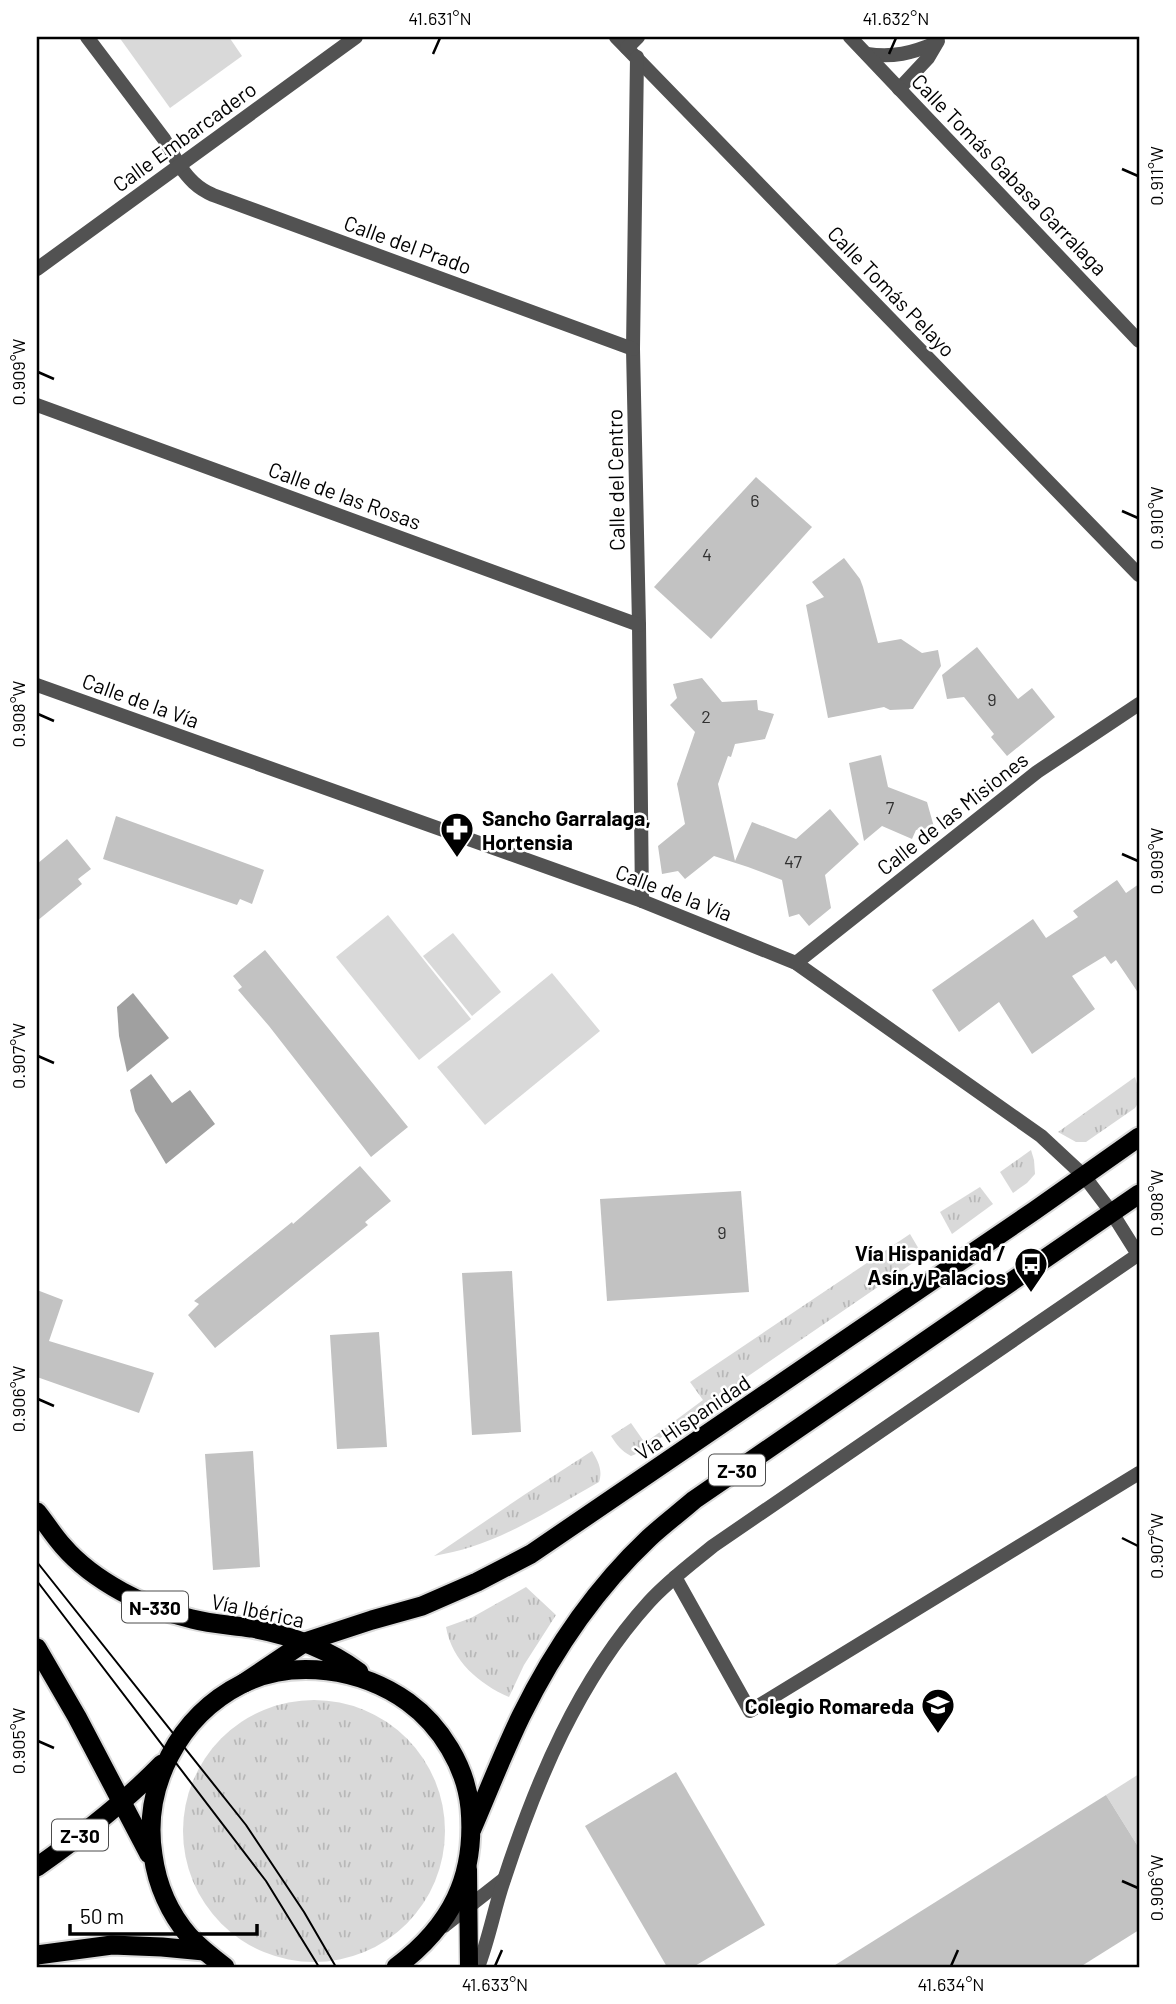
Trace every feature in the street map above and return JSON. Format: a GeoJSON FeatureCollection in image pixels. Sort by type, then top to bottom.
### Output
{"type":"FeatureCollection","features":[{"type":"Feature","properties":{"kind":"highway","name":"Vía Hispanidad"},"geometry":{"type":"LineString","coordinates":[[167,1759],[190,1725],[207,1708],[305,1642],[422,1606],[531,1554],[1139,1137]]}},
{"type":"Feature","properties":{"kind":"highway","name":"Z-30"},"geometry":{"type":"LineString","coordinates":[[472,1829],[521,1717],[541,1680],[571,1631],[604,1586],[648,1539],[694,1500],[1139,1194]]}},
{"type":"Feature","properties":{"kind":"highway","name":"Vía Ibérica"},"geometry":{"type":"LineString","coordinates":[[37,1512],[63,1547],[79,1562],[128,1594],[186,1618],[276,1633],[305,1642],[339,1658],[372,1681]]}},
{"type":"Feature","properties":{"kind":"highway"},"geometry":{"type":"LineString","coordinates":[[37,1648],[122,1801],[154,1865]]}},
{"type":"Feature","properties":{"kind":"highway"},"geometry":{"type":"LineString","coordinates":[[244,1683],[271,1674],[296,1670],[347,1673],[372,1681],[396,1693],[418,1709],[451,1751],[463,1776],[469,1802],[472,1829],[468,1866],[455,1902],[435,1933],[396,1967]]}},
{"type":"Feature","properties":{"kind":"highway","name":"Z-30"},"geometry":{"type":"LineString","coordinates":[[37,1867],[122,1801],[167,1759]]}},
{"type":"Feature","properties":{"kind":"highway"},"geometry":{"type":"LineString","coordinates":[[167,1759],[153,1800],[151,1843],[154,1865],[159,1884],[177,1921],[210,1959]]}},
{"type":"Feature","properties":{"kind":"highway"},"geometry":{"type":"LineString","coordinates":[[37,1955],[112,1945],[162,1947],[210,1959],[225,1967]]}},
{"type":"Feature","properties":{"kind":"main road"},"geometry":{"type":"LineString","coordinates":[[468,1866],[470,1967]]}},
{"type":"Feature","properties":{"kind":"street","name":"Calle del Prado"},"geometry":{"type":"LineString","coordinates":[[87,37],[164,139],[192,183],[201,190],[633,349]]}},
{"type":"Feature","properties":{"kind":"street","name":"Calle Embarcadero"},"geometry":{"type":"LineString","coordinates":[[37,269],[356,37]]}},
{"type":"Feature","properties":{"kind":"street","name":"Calle Tomás Pelayo"},"geometry":{"type":"LineString","coordinates":[[616,37],[1139,575]]}},
{"type":"Feature","properties":{"kind":"street"},"geometry":{"type":"LineString","coordinates":[[632,52],[638,37]]}},
{"type":"Feature","properties":{"kind":"street","name":"Calle Tomás Gabasa Garralaga"},"geometry":{"type":"LineString","coordinates":[[850,37],[1139,341]]}},
{"type":"Feature","properties":{"kind":"street"},"geometry":{"type":"LineString","coordinates":[[867,54],[903,55],[939,40]]}},
{"type":"Feature","properties":{"kind":"street"},"geometry":{"type":"LineString","coordinates":[[899,89],[928,58],[939,40]]}},
{"type":"Feature","properties":{"kind":"street","name":"Calle del Centro"},"geometry":{"type":"LineString","coordinates":[[632,52],[633,349],[642,901]]}},
{"type":"Feature","properties":{"kind":"street","name":"Calle de las Rosas"},"geometry":{"type":"LineString","coordinates":[[37,405],[639,625]]}},
{"type":"Feature","properties":{"kind":"street","name":"Calle de la Vía"},"geometry":{"type":"LineString","coordinates":[[37,685],[642,901],[796,963],[1041,1136],[1084,1176],[1139,1255]]}},
{"type":"Feature","properties":{"kind":"street","name":"Calle de las Misiones"},"geometry":{"type":"LineString","coordinates":[[796,963],[1037,772],[1139,704]]}},
{"type":"Feature","properties":{"kind":"street"},"geometry":{"type":"LineString","coordinates":[[478,1967],[504,1879],[542,1778],[579,1700],[610,1650],[650,1601],[674,1577],[713,1546],[1139,1255]]}},
{"type":"Feature","properties":{"kind":"street"},"geometry":{"type":"LineString","coordinates":[[674,1577],[750,1712],[1139,1473]]}},
{"type":"Feature","properties":{"kind":"street"},"geometry":{"type":"LineString","coordinates":[[435,1933],[504,1879]]}},
{"type":"Feature","properties":{"kind":"green space"},"geometry":{"type":"Polygon","coordinates":[[[119,37],[229,37],[242,56],[170,108],[119,37]]]}},
{"type":"Feature","properties":{"kind":"green space"},"geometry":{"type":"Polygon","coordinates":[[[388,915],[471,1019],[419,1060],[336,957],[388,915]]]}},
{"type":"Feature","properties":{"kind":"green space"},"geometry":{"type":"Polygon","coordinates":[[[453,933],[501,992],[472,1016],[423,956],[453,933]]]}},
{"type":"Feature","properties":{"kind":"green space"},"geometry":{"type":"Polygon","coordinates":[[[552,973],[600,1031],[485,1125],[437,1067],[552,973]]]}},
{"type":"Feature","properties":{"kind":"green space"},"geometry":{"type":"Polygon","coordinates":[[[1135,1077],[1139,1097],[1135,1108],[1086,1142],[1076,1142],[1058,1132],[1135,1077]]]}},
{"type":"Feature","properties":{"kind":"green space"},"geometry":{"type":"Polygon","coordinates":[[[1031,1150],[1035,1174],[1013,1193],[1000,1172],[1031,1150]]]}},
{"type":"Feature","properties":{"kind":"green space"},"geometry":{"type":"Polygon","coordinates":[[[980,1187],[993,1204],[952,1234],[940,1212],[980,1187]]]}},
{"type":"Feature","properties":{"kind":"green space"},"geometry":{"type":"Polygon","coordinates":[[[910,1234],[923,1256],[641,1452],[631,1456],[615,1442],[611,1436],[631,1423],[645,1443],[703,1400],[690,1382],[910,1234]]]}},
{"type":"Feature","properties":{"kind":"green space"},"geometry":{"type":"Polygon","coordinates":[[[592,1451],[600,1470],[599,1482],[505,1534],[471,1547],[434,1556],[527,1493],[592,1451]]]}},
{"type":"Feature","properties":{"kind":"green space"},"geometry":{"type":"Polygon","coordinates":[[[526,1587],[556,1615],[524,1665],[509,1697],[468,1670],[454,1650],[446,1627],[471,1618],[526,1587]]]}},
{"type":"Feature","properties":{"kind":"green space"},"geometry":{"type":"Polygon","coordinates":[[[314,1700],[340,1703],[364,1710],[387,1722],[407,1738],[423,1758],[435,1781],[442,1805],[445,1831],[442,1857],[435,1881],[423,1904],[407,1924],[387,1940],[364,1952],[340,1959],[314,1962],[288,1959],[264,1952],[241,1940],[221,1924],[205,1904],[193,1881],[186,1857],[183,1831],[186,1805],[193,1781],[205,1758],[221,1738],[241,1722],[264,1710],[288,1703],[314,1700]]]}},
{"type":"Feature","properties":{"kind":"green space"},"geometry":{"type":"Polygon","coordinates":[[[1139,1774],[1139,1848],[1106,1795],[1139,1774]]]}},
{"type":"Feature","properties":{"kind":"shaded area"},"geometry":{"type":"Polygon","coordinates":[[[133,993],[169,1038],[127,1072],[119,1036],[117,1007],[133,993]]]}},
{"type":"Feature","properties":{"kind":"shaded area"},"geometry":{"type":"Polygon","coordinates":[[[151,1074],[172,1103],[190,1090],[215,1124],[166,1164],[135,1111],[130,1090],[151,1074]]]}},
{"type":"Feature","properties":{"kind":"building"},"geometry":{"type":"Polygon","coordinates":[[[756,477],[812,527],[711,639],[654,587],[756,477]]]}},
{"type":"Feature","properties":{"kind":"building"},"geometry":{"type":"Polygon","coordinates":[[[844,558],[860,579],[878,643],[901,639],[922,653],[938,650],[941,666],[913,709],[890,710],[884,707],[828,718],[806,605],[824,597],[812,582],[844,558]]]}},
{"type":"Feature","properties":{"kind":"building"},"geometry":{"type":"Polygon","coordinates":[[[977,647],[1018,699],[1032,688],[1055,717],[1007,756],[991,737],[994,734],[964,697],[947,699],[942,675],[977,647]]]}},
{"type":"Feature","properties":{"kind":"building"},"geometry":{"type":"Polygon","coordinates":[[[702,678],[722,702],[757,700],[758,710],[774,714],[765,739],[735,744],[718,784],[735,861],[752,822],[796,839],[830,809],[859,844],[825,875],[831,908],[809,926],[799,914],[789,917],[782,880],[748,867],[714,856],[685,879],[678,871],[662,874],[658,846],[685,824],[677,784],[695,732],[670,705],[677,698],[673,684],[702,678]]]}},
{"type":"Feature","properties":{"kind":"building"},"geometry":{"type":"Polygon","coordinates":[[[881,755],[888,787],[927,802],[934,827],[916,830],[912,839],[882,826],[864,841],[849,763],[881,755]]]}},
{"type":"Feature","properties":{"kind":"building"},"geometry":{"type":"Polygon","coordinates":[[[116,816],[264,870],[252,904],[240,899],[237,905],[103,859],[116,816]]]}},
{"type":"Feature","properties":{"kind":"building"},"geometry":{"type":"Polygon","coordinates":[[[67,839],[91,869],[78,879],[82,884],[37,921],[37,864],[67,839]]]}},
{"type":"Feature","properties":{"kind":"building"},"geometry":{"type":"Polygon","coordinates":[[[1117,880],[1126,893],[1139,884],[1139,994],[1116,960],[1111,964],[1105,956],[1072,976],[1095,1009],[1032,1054],[999,1002],[959,1032],[932,990],[1033,919],[1046,938],[1078,917],[1073,911],[1117,880]]]}},
{"type":"Feature","properties":{"kind":"building"},"geometry":{"type":"Polygon","coordinates":[[[265,950],[408,1127],[371,1157],[238,990],[242,987],[233,976],[265,950]]]}},
{"type":"Feature","properties":{"kind":"building"},"geometry":{"type":"Polygon","coordinates":[[[360,1166],[391,1201],[365,1222],[368,1225],[215,1348],[188,1315],[199,1304],[194,1301],[292,1222],[293,1224],[360,1166]]]}},
{"type":"Feature","properties":{"kind":"building"},"geometry":{"type":"Polygon","coordinates":[[[741,1191],[749,1292],[607,1301],[600,1199],[741,1191]]]}},
{"type":"Feature","properties":{"kind":"building"},"geometry":{"type":"Polygon","coordinates":[[[512,1271],[521,1432],[472,1435],[462,1273],[512,1271]]]}},
{"type":"Feature","properties":{"kind":"building"},"geometry":{"type":"Polygon","coordinates":[[[37,1290],[63,1300],[49,1341],[154,1373],[139,1413],[37,1377],[37,1290]]]}},
{"type":"Feature","properties":{"kind":"building"},"geometry":{"type":"Polygon","coordinates":[[[379,1332],[387,1447],[337,1449],[330,1335],[379,1332]]]}},
{"type":"Feature","properties":{"kind":"building"},"geometry":{"type":"Polygon","coordinates":[[[253,1451],[260,1567],[213,1570],[205,1454],[253,1451]]]}},
{"type":"Feature","properties":{"kind":"building"},"geometry":{"type":"Polygon","coordinates":[[[676,1772],[765,1925],[693,1967],[667,1967],[585,1826],[676,1772]]]}},
{"type":"Feature","properties":{"kind":"building"},"geometry":{"type":"Polygon","coordinates":[[[1106,1795],[1139,1848],[1139,1930],[1080,1967],[832,1967],[1106,1795]]]}},
{"type":"Feature","properties":{"kind":"tram line"},"geometry":{"type":"LineString","coordinates":[[37,1562],[246,1825],[304,1912],[336,1967]]}},
{"type":"Feature","properties":{"kind":"tram line"},"geometry":{"type":"LineString","coordinates":[[37,1581],[266,1881],[319,1967]]}},
{"type":"Feature","properties":{"kind":"place","name":"Sancho Garralaga, Hortensia"},"geometry":{"type":"Point","coordinates":[457,859]}},
{"type":"Feature","properties":{"kind":"place","name":"Vía Hispanidad / Asín y Palacios"},"geometry":{"type":"Point","coordinates":[1031,1294]}},
{"type":"Feature","properties":{"kind":"place","name":"Colegio Romareda"},"geometry":{"type":"Point","coordinates":[938,1735]}}]}
